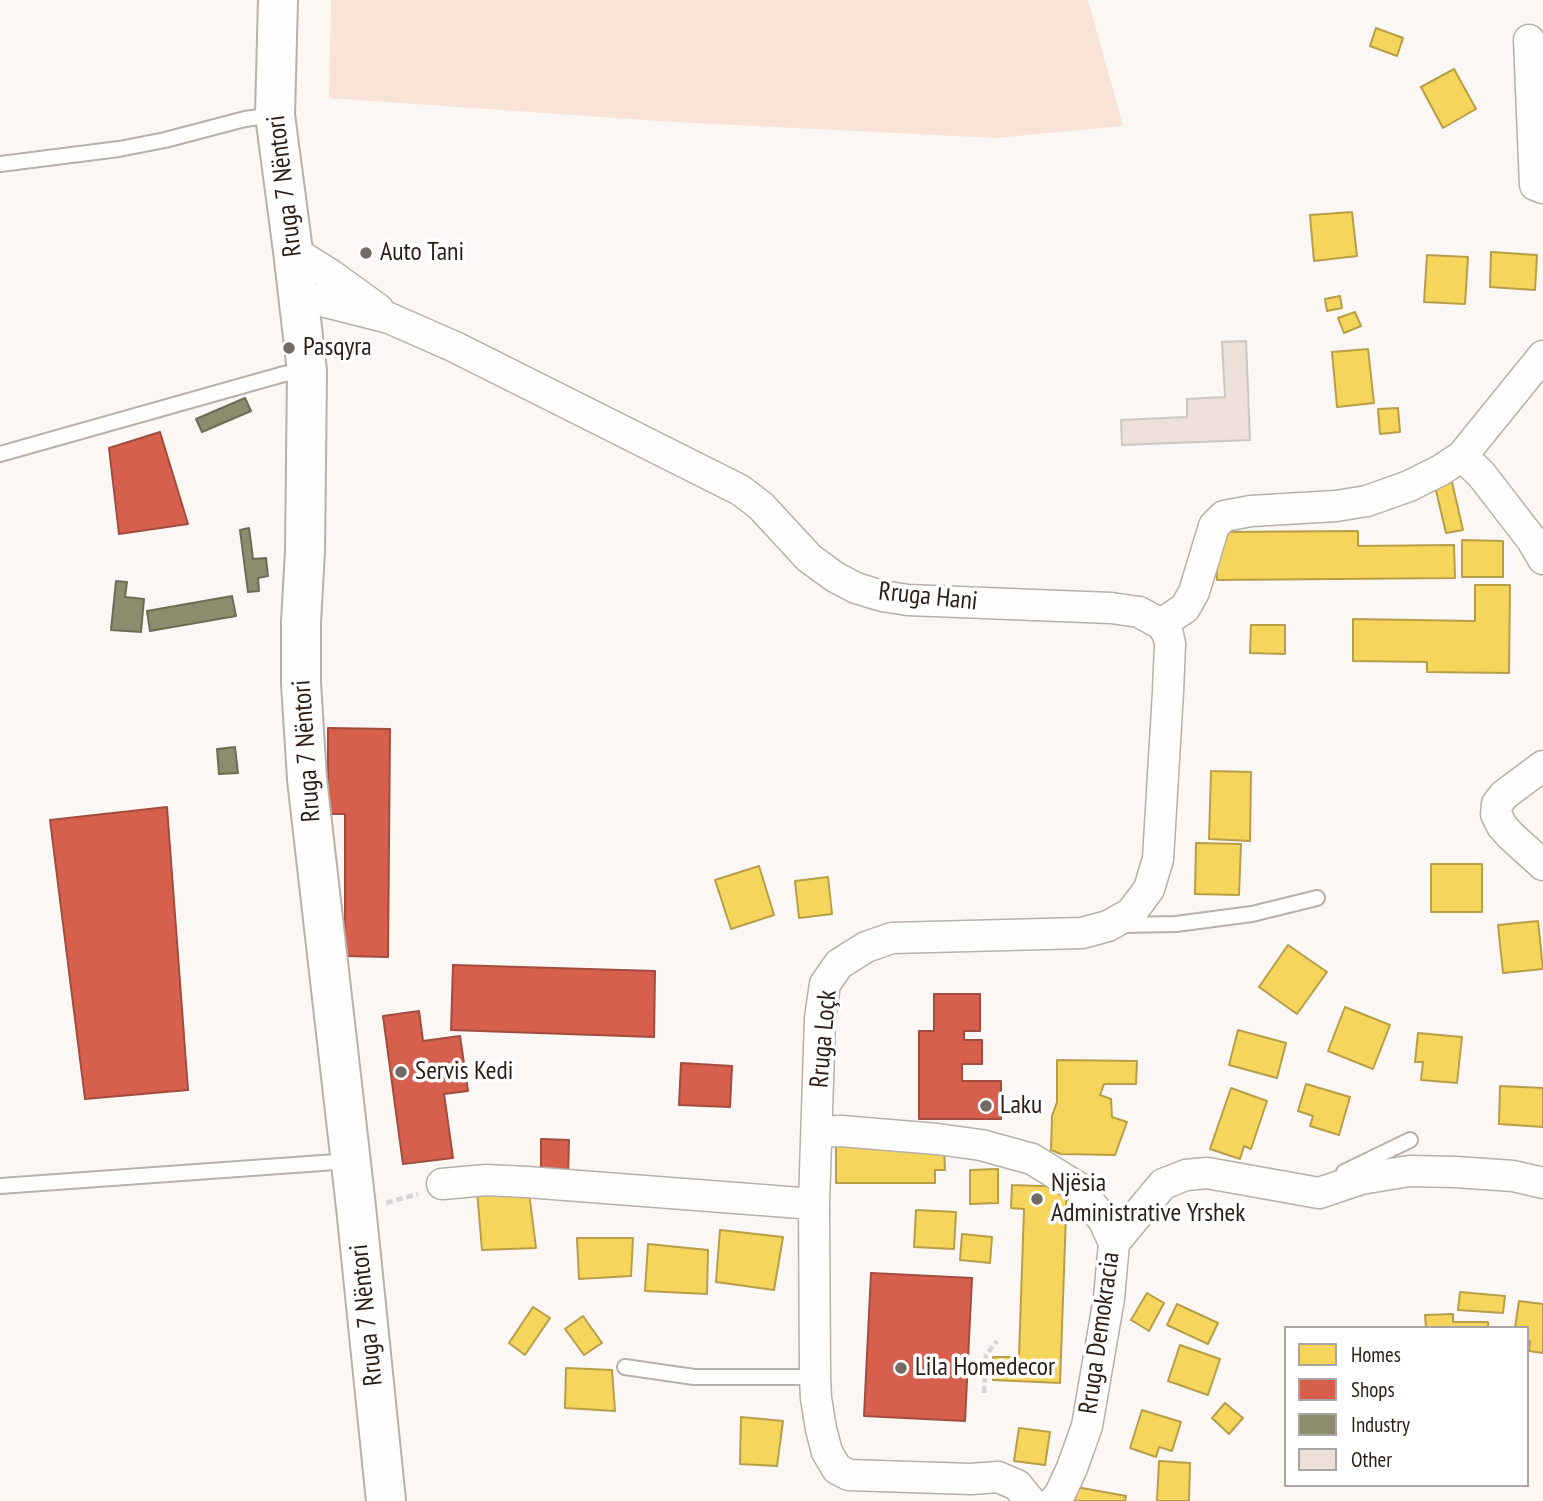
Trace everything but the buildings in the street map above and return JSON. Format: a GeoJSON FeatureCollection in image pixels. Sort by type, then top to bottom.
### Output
{"type":"FeatureCollection","features":[{"type":"Feature","properties":{"kind":"main road","name":"Rruga 7 Nëntori"},"geometry":{"type":"LineString","coordinates":[[278,0],[275,115],[307,370],[305,551],[301,622],[304,740],[386,1501]]}},
{"type":"Feature","properties":{"kind":"street"},"geometry":{"type":"LineString","coordinates":[[1529,40],[1535,185],[1543,188]]}},
{"type":"Feature","properties":{"kind":"street","name":"Rruga Hani"},"geometry":{"type":"LineString","coordinates":[[293,251],[358,293],[389,318]]}},
{"type":"Feature","properties":{"kind":"street","name":"Rruga Hani"},"geometry":{"type":"LineString","coordinates":[[298,295],[389,318],[455,347],[740,490],[761,506],[809,558],[856,588],[908,600],[1111,608],[1139,612],[1161,624]]}},
{"type":"Feature","properties":{"kind":"street"},"geometry":{"type":"LineString","coordinates":[[1161,624],[1185,608],[1194,592],[1214,526],[1224,516],[1251,511],[1336,506],[1367,501],[1441,470],[1462,456],[1543,356]]}},
{"type":"Feature","properties":{"kind":"street"},"geometry":{"type":"LineString","coordinates":[[1462,456],[1481,474],[1532,540],[1543,559]]}},
{"type":"Feature","properties":{"kind":"street","name":"Rruga Loçk"},"geometry":{"type":"LineString","coordinates":[[1030,1501],[1017,1485],[998,1477],[971,1479],[849,1475],[837,1469],[827,1452],[816,1398],[814,1204],[820,1018],[825,984],[839,964],[866,947],[892,938],[1082,933],[1108,926],[1131,913],[1149,889],[1158,859],[1170,644],[1168,634],[1161,624]]}},
{"type":"Feature","properties":{"kind":"street"},"geometry":{"type":"LineString","coordinates":[[1543,766],[1504,795],[1497,804],[1496,814],[1511,836],[1543,866]]}},
{"type":"Feature","properties":{"kind":"street","name":"Rruga Demokracia"},"geometry":{"type":"LineString","coordinates":[[818,1132],[841,1131],[948,1140],[981,1145],[1032,1159],[1079,1188],[1104,1220],[1114,1243],[1109,1298],[1087,1426],[1072,1468],[1054,1501]]}},
{"type":"Feature","properties":{"kind":"street"},"geometry":{"type":"LineString","coordinates":[[1114,1243],[1163,1184],[1186,1175],[1207,1173],[1319,1193],[1361,1180],[1409,1171],[1513,1175],[1543,1183]]}},
{"type":"Feature","properties":{"kind":"street"},"geometry":{"type":"LineString","coordinates":[[442,1184],[486,1180],[527,1182],[814,1204]]}},
{"type":"Feature","properties":{"kind":"lane"},"geometry":{"type":"LineString","coordinates":[[0,164],[119,149],[245,119],[275,115]]}},
{"type":"Feature","properties":{"kind":"lane"},"geometry":{"type":"LineString","coordinates":[[0,454],[284,374],[307,370]]}},
{"type":"Feature","properties":{"kind":"lane"},"geometry":{"type":"LineString","coordinates":[[1108,926],[1176,924],[1252,914],[1317,898]]}},
{"type":"Feature","properties":{"kind":"lane"},"geometry":{"type":"LineString","coordinates":[[1319,1193],[1332,1178],[1410,1140]]}},
{"type":"Feature","properties":{"kind":"lane"},"geometry":{"type":"LineString","coordinates":[[0,1186],[351,1161]]}},
{"type":"Feature","properties":{"kind":"lane"},"geometry":{"type":"LineString","coordinates":[[625,1367],[694,1377],[815,1377]]}},
{"type":"Feature","properties":{"kind":"path"},"geometry":{"type":"LineString","coordinates":[[356,1207],[403,1199],[442,1184]]}},
{"type":"Feature","properties":{"kind":"path"},"geometry":{"type":"LineString","coordinates":[[984,1394],[986,1355],[997,1341]]}},
{"type":"Feature","properties":{"kind":"shaded area"},"geometry":{"type":"Polygon","coordinates":[[[331,0],[1088,0],[1123,126],[995,138],[674,122],[329,98],[331,0]]]}},
{"type":"Feature","properties":{"kind":"place","name":"Auto Tani"},"geometry":{"type":"Point","coordinates":[366,253]}},
{"type":"Feature","properties":{"kind":"place","name":"Pasqyra"},"geometry":{"type":"Point","coordinates":[289,348]}},
{"type":"Feature","properties":{"kind":"place","name":"Servis Kedi"},"geometry":{"type":"Point","coordinates":[401,1072]}},
{"type":"Feature","properties":{"kind":"place","name":"Laku"},"geometry":{"type":"Point","coordinates":[986,1106]}},
{"type":"Feature","properties":{"kind":"place","name":"Njësia Administrative Yrshek"},"geometry":{"type":"Point","coordinates":[1037,1199]}},
{"type":"Feature","properties":{"kind":"place","name":"Lila Homedecor"},"geometry":{"type":"Point","coordinates":[901,1368]}}]}
